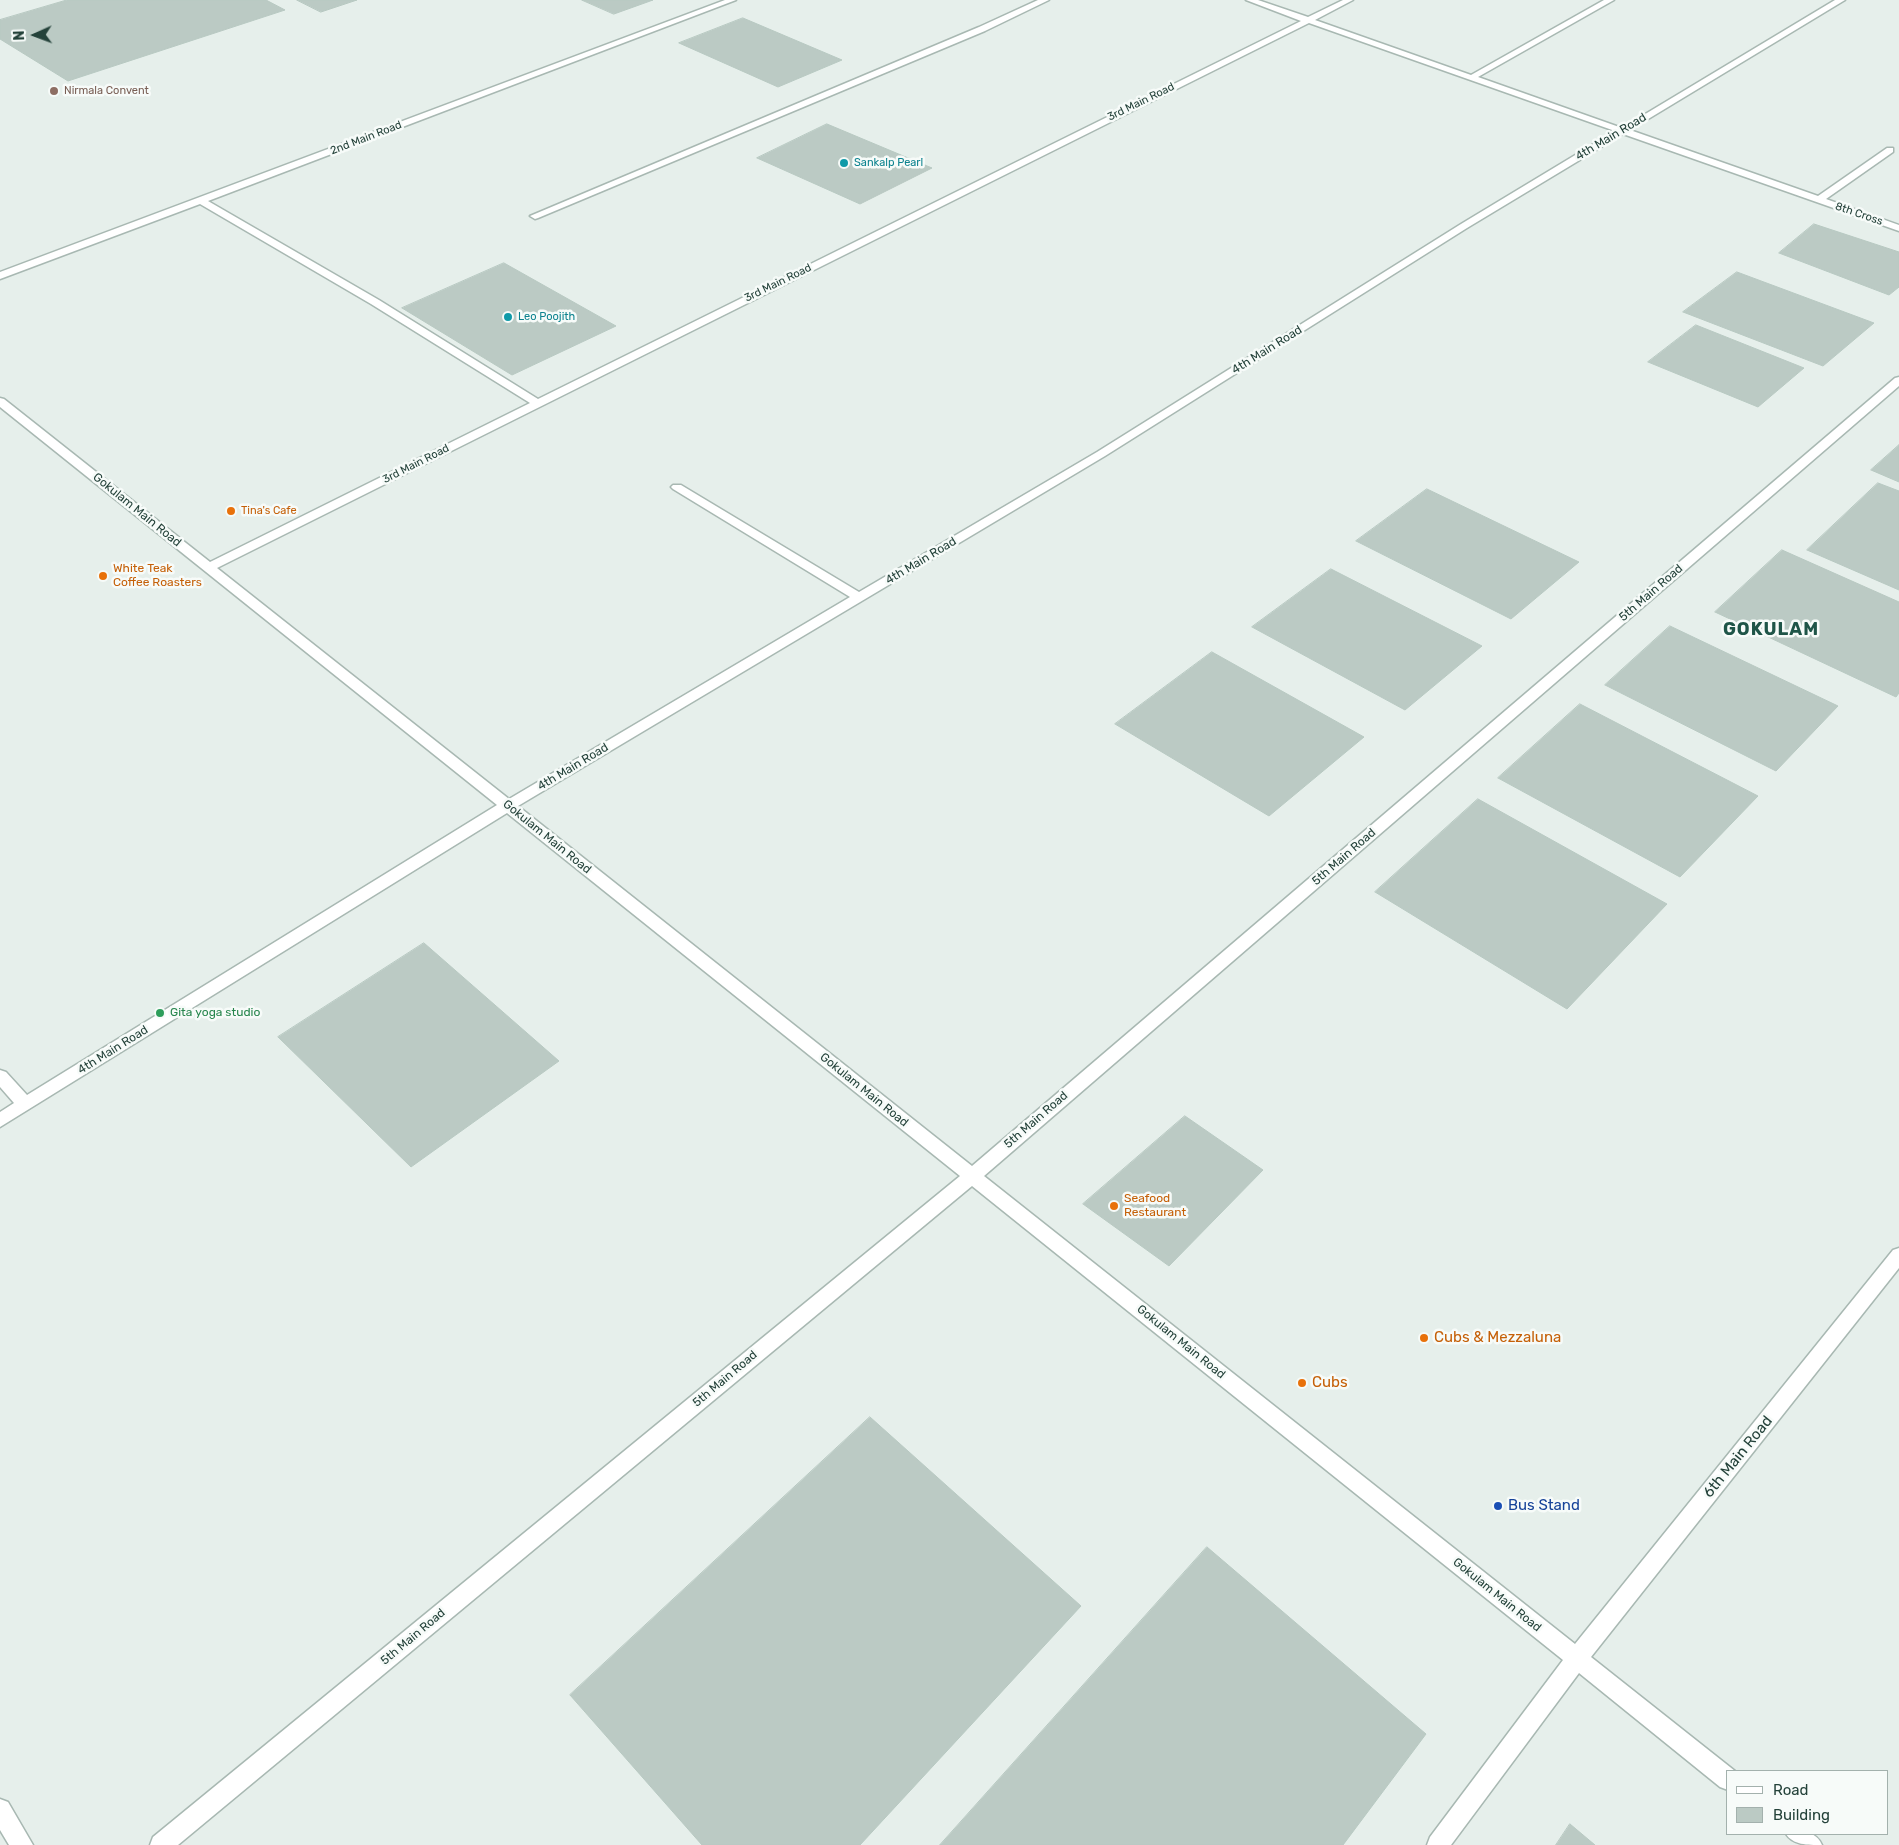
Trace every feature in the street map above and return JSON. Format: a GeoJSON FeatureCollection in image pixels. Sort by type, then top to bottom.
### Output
{"type":"FeatureCollection","features":[{"type":"Feature","properties":{"kind":"street","name":"2nd Main Road"},"geometry":{"type":"LineString","coordinates":[[0,276],[732,0]]}},
{"type":"Feature","properties":{"kind":"street"},"geometry":{"type":"LineString","coordinates":[[535,216],[972,33],[1046,0]]}},
{"type":"Feature","properties":{"kind":"street","name":"8th Cross"},"geometry":{"type":"LineString","coordinates":[[1250,0],[1899,228]]}},
{"type":"Feature","properties":{"kind":"street","name":"3rd Main Road"},"geometry":{"type":"LineString","coordinates":[[209,567],[1305,20],[1349,0]]}},
{"type":"Feature","properties":{"kind":"street"},"geometry":{"type":"LineString","coordinates":[[1471,78],[1610,0]]}},
{"type":"Feature","properties":{"kind":"street","name":"4th Main Road"},"geometry":{"type":"LineString","coordinates":[[0,1120],[508,806],[1101,454],[1456,231],[1841,0]]}},
{"type":"Feature","properties":{"kind":"street"},"geometry":{"type":"LineString","coordinates":[[1820,200],[1890,150]]}},
{"type":"Feature","properties":{"kind":"street"},"geometry":{"type":"LineString","coordinates":[[200,200],[375,302],[537,403]]}},
{"type":"Feature","properties":{"kind":"street","name":"5th Main Road"},"geometry":{"type":"LineString","coordinates":[[161,1845],[972,1176],[1899,380]]}},
{"type":"Feature","properties":{"kind":"street","name":"Gokulam Main Road"},"geometry":{"type":"LineString","coordinates":[[0,401],[1726,1776]]}},
{"type":"Feature","properties":{"kind":"street"},"geometry":{"type":"LineString","coordinates":[[677,488],[859,597]]}},
{"type":"Feature","properties":{"kind":"street"},"geometry":{"type":"LineString","coordinates":[[0,1076],[25,1104]]}},
{"type":"Feature","properties":{"kind":"street","name":"6th Main Road"},"geometry":{"type":"LineString","coordinates":[[1438,1845],[1577,1658],[1899,1255]]}},
{"type":"Feature","properties":{"kind":"street"},"geometry":{"type":"LineString","coordinates":[[0,1810],[22,1845]]}},
{"type":"Feature","properties":{"kind":"street"},"geometry":{"type":"LineString","coordinates":[[1798,1835],[1811,1845]]}},
{"type":"Feature","properties":{"kind":"building"},"geometry":{"type":"Polygon","coordinates":[[[67,0],[266,0],[285,10],[68,81],[0,39],[0,20],[67,0]]]}},
{"type":"Feature","properties":{"kind":"building"},"geometry":{"type":"Polygon","coordinates":[[[297,0],[357,0],[321,12],[297,0]]]}},
{"type":"Feature","properties":{"kind":"building"},"geometry":{"type":"Polygon","coordinates":[[[582,0],[653,0],[614,14],[582,0]]]}},
{"type":"Feature","properties":{"kind":"building"},"geometry":{"type":"Polygon","coordinates":[[[743,18],[842,60],[778,87],[679,43],[743,18]]]}},
{"type":"Feature","properties":{"kind":"building","name":"Sankalp Pearl"},"geometry":{"type":"Polygon","coordinates":[[[827,124],[932,168],[860,204],[757,158],[827,124]]]}},
{"type":"Feature","properties":{"kind":"building"},"geometry":{"type":"Polygon","coordinates":[[[1814,224],[1899,252],[1899,287],[1889,295],[1779,253],[1814,224]]]}},
{"type":"Feature","properties":{"kind":"building","name":"Leo Poojith"},"geometry":{"type":"Polygon","coordinates":[[[504,263],[616,326],[512,375],[402,308],[504,263]]]}},
{"type":"Feature","properties":{"kind":"building"},"geometry":{"type":"Polygon","coordinates":[[[1737,272],[1874,323],[1823,366],[1683,312],[1737,272]]]}},
{"type":"Feature","properties":{"kind":"building"},"geometry":{"type":"Polygon","coordinates":[[[1696,325],[1804,368],[1758,407],[1648,362],[1696,325]]]}},
{"type":"Feature","properties":{"kind":"building"},"geometry":{"type":"Polygon","coordinates":[[[1899,445],[1899,482],[1871,470],[1899,445]]]}},
{"type":"Feature","properties":{"kind":"building"},"geometry":{"type":"Polygon","coordinates":[[[1878,483],[1899,491],[1899,590],[1807,550],[1878,483]]]}},
{"type":"Feature","properties":{"kind":"building"},"geometry":{"type":"Polygon","coordinates":[[[1427,489],[1579,562],[1511,619],[1356,541],[1427,489]]]}},
{"type":"Feature","properties":{"kind":"building"},"geometry":{"type":"Polygon","coordinates":[[[1782,550],[1899,602],[1899,693],[1896,697],[1715,612],[1782,550]]]}},
{"type":"Feature","properties":{"kind":"building"},"geometry":{"type":"Polygon","coordinates":[[[1331,569],[1482,646],[1405,710],[1252,627],[1331,569]]]}},
{"type":"Feature","properties":{"kind":"building"},"geometry":{"type":"Polygon","coordinates":[[[1670,626],[1838,706],[1776,771],[1605,685],[1670,626]]]}},
{"type":"Feature","properties":{"kind":"building"},"geometry":{"type":"Polygon","coordinates":[[[1212,652],[1364,737],[1269,816],[1115,724],[1212,652]]]}},
{"type":"Feature","properties":{"kind":"building"},"geometry":{"type":"Polygon","coordinates":[[[1580,704],[1758,796],[1680,877],[1498,778],[1580,704]]]}},
{"type":"Feature","properties":{"kind":"building"},"geometry":{"type":"Polygon","coordinates":[[[1478,799],[1667,904],[1567,1009],[1375,892],[1478,799]]]}},
{"type":"Feature","properties":{"kind":"building"},"geometry":{"type":"Polygon","coordinates":[[[424,943],[559,1061],[411,1167],[278,1037],[424,943]]]}},
{"type":"Feature","properties":{"kind":"building"},"geometry":{"type":"Polygon","coordinates":[[[1185,1116],[1263,1170],[1169,1266],[1083,1204],[1185,1116]]]}},
{"type":"Feature","properties":{"kind":"building"},"geometry":{"type":"Polygon","coordinates":[[[870,1417],[1081,1606],[860,1845],[702,1845],[570,1695],[870,1417]]]}},
{"type":"Feature","properties":{"kind":"building"},"geometry":{"type":"Polygon","coordinates":[[[1207,1547],[1426,1734],[1343,1845],[940,1845],[1207,1547]]]}},
{"type":"Feature","properties":{"kind":"building"},"geometry":{"type":"Polygon","coordinates":[[[1570,1824],[1595,1845],[1556,1845],[1570,1824]]]}},
{"type":"Feature","properties":{"kind":"place","name":"Nirmala Convent"},"geometry":{"type":"Point","coordinates":[54,91]}},
{"type":"Feature","properties":{"kind":"place","name":"Sankalp Pearl"},"geometry":{"type":"Point","coordinates":[844,163]}},
{"type":"Feature","properties":{"kind":"place","name":"Leo Poojith"},"geometry":{"type":"Point","coordinates":[508,317]}},
{"type":"Feature","properties":{"kind":"place","name":"Tina's Cafe"},"geometry":{"type":"Point","coordinates":[231,511]}},
{"type":"Feature","properties":{"kind":"place","name":"White Teak Coffee Roasters"},"geometry":{"type":"Point","coordinates":[103,576]}},
{"type":"Feature","properties":{"kind":"place","name":"Gita yoga studio"},"geometry":{"type":"Point","coordinates":[160,1013]}},
{"type":"Feature","properties":{"kind":"place","name":"Seafood Restaurant"},"geometry":{"type":"Point","coordinates":[1114,1206]}},
{"type":"Feature","properties":{"kind":"place","name":"Cubs & Mezzaluna"},"geometry":{"type":"Point","coordinates":[1424,1338]}},
{"type":"Feature","properties":{"kind":"place","name":"Cubs"},"geometry":{"type":"Point","coordinates":[1302,1383]}},
{"type":"Feature","properties":{"kind":"place","name":"Bus Stand"},"geometry":{"type":"Point","coordinates":[1498,1506]}},
{"type":"Feature","properties":{"kind":"district","name":"GOKULAM"},"geometry":{"type":"Point","coordinates":[1771,630]}}]}
